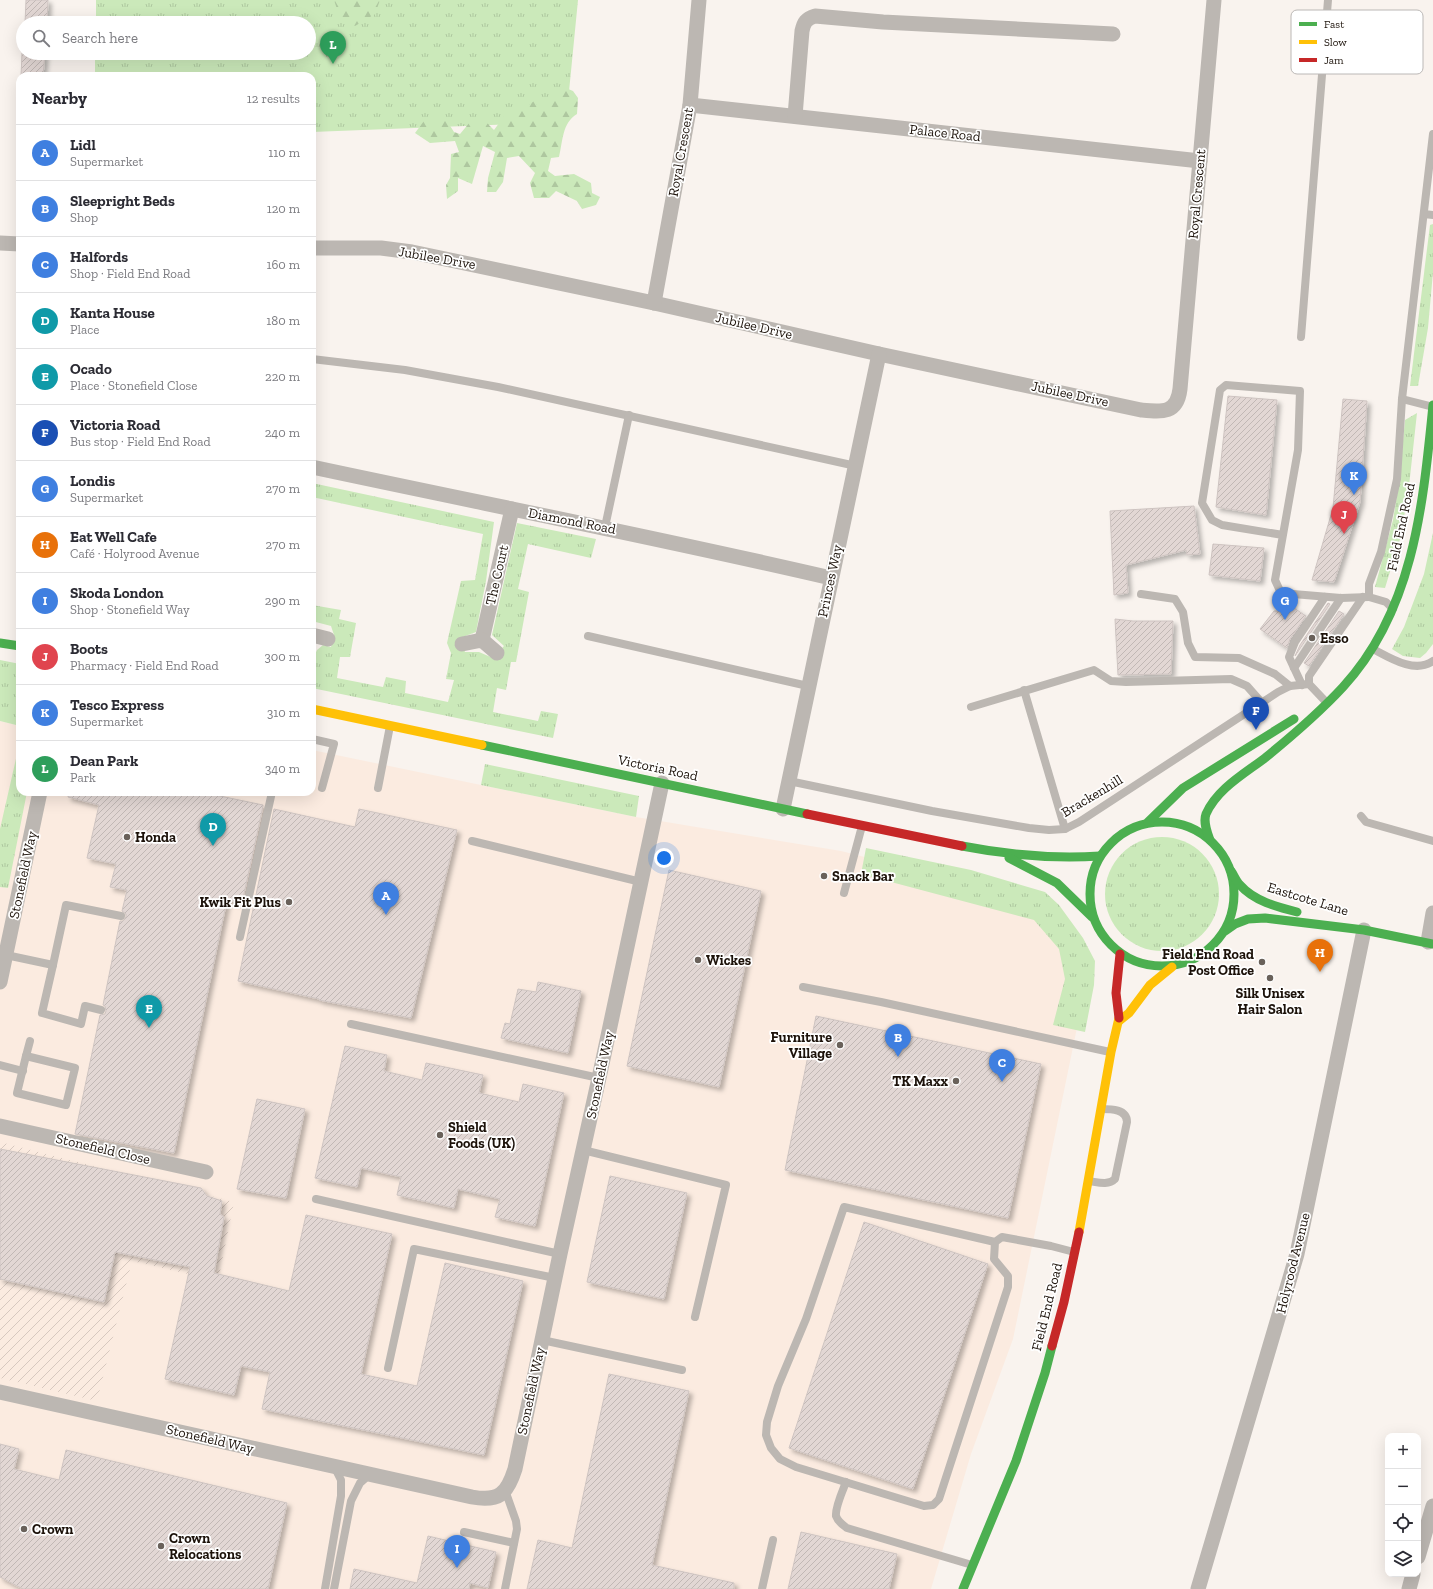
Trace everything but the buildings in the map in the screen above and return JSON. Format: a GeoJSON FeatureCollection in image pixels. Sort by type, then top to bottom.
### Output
{"type":"FeatureCollection","features":[{"type":"Feature","properties":{"kind":"street","name":"Royal Crescent"},"geometry":{"type":"LineString","coordinates":[[654,303],[690,105],[699,0]]}},
{"type":"Feature","properties":{"kind":"street","name":"Royal Crescent"},"geometry":{"type":"LineString","coordinates":[[1180,389],[1214,0]]}},
{"type":"Feature","properties":{"kind":"street"},"geometry":{"type":"LineString","coordinates":[[795,116],[802,32],[804,23],[808,18],[815,16],[883,22],[1113,34]]}},
{"type":"Feature","properties":{"kind":"street","name":"Palace Road"},"geometry":{"type":"LineString","coordinates":[[690,105],[1200,161]]}},
{"type":"Feature","properties":{"kind":"street"},"geometry":{"type":"LineString","coordinates":[[0,243],[16,244]]}},
{"type":"Feature","properties":{"kind":"street","name":"Jubilee Drive"},"geometry":{"type":"LineString","coordinates":[[316,248],[382,248],[412,252],[654,303],[879,354],[1148,411],[1162,412],[1174,407],[1179,399],[1180,389]]}},
{"type":"Feature","properties":{"kind":"street","name":"Princes Way"},"geometry":{"type":"LineString","coordinates":[[783,809],[879,354]]}},
{"type":"Feature","properties":{"kind":"street","name":"Field End Road"},"geometry":{"type":"LineString","coordinates":[[1210,840],[1206,828],[1205,815],[1216,799],[1232,782],[1261,761],[1353,676],[1372,649],[1393,609],[1404,581],[1414,546],[1430,472],[1433,406]]}},
{"type":"Feature","properties":{"kind":"street","name":"Diamond Road"},"geometry":{"type":"LineString","coordinates":[[316,468],[605,527],[831,578]]}},
{"type":"Feature","properties":{"kind":"street","name":"The Court"},"geometry":{"type":"LineString","coordinates":[[482,640],[512,509]]}},
{"type":"Feature","properties":{"kind":"street"},"geometry":{"type":"LineString","coordinates":[[316,636],[328,639]]}},
{"type":"Feature","properties":{"kind":"street"},"geometry":{"type":"LineString","coordinates":[[462,644],[482,640],[497,653]]}},
{"type":"Feature","properties":{"kind":"street"},"geometry":{"type":"LineString","coordinates":[[0,643],[16,645]]}},
{"type":"Feature","properties":{"kind":"street","name":"Field End Road"},"geometry":{"type":"LineString","coordinates":[[1148,822],[1183,788],[1302,714],[1326,702]]}},
{"type":"Feature","properties":{"kind":"street","name":"Victoria Road"},"geometry":{"type":"LineString","coordinates":[[316,710],[783,809],[999,853],[1071,858],[1100,856]]}},
{"type":"Feature","properties":{"kind":"street","name":"Stonefield Way"},"geometry":{"type":"LineString","coordinates":[[0,1392],[487,1500],[497,1497],[505,1490],[511,1482],[515,1469],[662,783]]}},
{"type":"Feature","properties":{"kind":"street","name":"Stonefield Way"},"geometry":{"type":"LineString","coordinates":[[0,982],[39,796]]}},
{"type":"Feature","properties":{"kind":"street"},"geometry":{"type":"LineString","coordinates":[[1148,822],[1174,822],[1193,828],[1210,840],[1222,854],[1231,871],[1234,892],[1232,912],[1225,931],[1209,949],[1192,960],[1172,967],[1142,964],[1120,954],[1103,938],[1092,917],[1089,896],[1091,875],[1100,856],[1110,843],[1123,833],[1148,822]]}},
{"type":"Feature","properties":{"kind":"street","name":"Victoria Road"},"geometry":{"type":"LineString","coordinates":[[999,853],[1057,883],[1092,917]]}},
{"type":"Feature","properties":{"kind":"street","name":"Eastcote Lane"},"geometry":{"type":"LineString","coordinates":[[1231,871],[1240,885],[1263,901],[1278,907],[1364,930],[1431,943]]}},
{"type":"Feature","properties":{"kind":"street"},"geometry":{"type":"LineString","coordinates":[[1431,943],[1433,912]]}},
{"type":"Feature","properties":{"kind":"street","name":"Eastcote Lane"},"geometry":{"type":"LineString","coordinates":[[1225,931],[1235,924],[1248,919],[1265,918],[1364,930]]}},
{"type":"Feature","properties":{"kind":"street","name":"Holyrood Avenue"},"geometry":{"type":"LineString","coordinates":[[1198,1589],[1298,1254],[1364,930]]}},
{"type":"Feature","properties":{"kind":"street","name":"Field End Road"},"geometry":{"type":"LineString","coordinates":[[962,1589],[1016,1461],[1062,1309],[1075,1253],[1110,1052],[1119,1021],[1116,993],[1120,954]]}},
{"type":"Feature","properties":{"kind":"street","name":"Field End Road"},"geometry":{"type":"LineString","coordinates":[[1119,1021],[1129,1012],[1150,985],[1172,967]]}},
{"type":"Feature","properties":{"kind":"street","name":"Stonefield Close"},"geometry":{"type":"LineString","coordinates":[[0,1126],[206,1172]]}},
{"type":"Feature","properties":{"kind":"street"},"geometry":{"type":"LineString","coordinates":[[1421,1547],[1433,1506]]}},
{"type":"Feature","properties":{"kind":"street"},"geometry":{"type":"LineString","coordinates":[[1409,1589],[1412,1577]]}},
{"type":"Feature","properties":{"kind":"lane"},"geometry":{"type":"LineString","coordinates":[[1327,10],[1328,0]]}},
{"type":"Feature","properties":{"kind":"lane"},"geometry":{"type":"LineString","coordinates":[[1301,337],[1322,74]]}},
{"type":"Feature","properties":{"kind":"lane"},"geometry":{"type":"LineString","coordinates":[[1306,685],[1309,676],[1366,597],[1369,584],[1381,552],[1397,479],[1402,399],[1433,134]]}},
{"type":"Feature","properties":{"kind":"lane"},"geometry":{"type":"LineString","coordinates":[[1424,214],[1433,215]]}},
{"type":"Feature","properties":{"kind":"lane"},"geometry":{"type":"LineString","coordinates":[[316,359],[405,370],[498,388],[629,415],[856,466]]}},
{"type":"Feature","properties":{"kind":"lane"},"geometry":{"type":"LineString","coordinates":[[1283,535],[1222,525],[1212,520],[1202,503],[1220,390],[1226,385],[1300,391],[1298,450],[1283,535],[1275,580],[1281,593],[1341,598],[1366,597],[1386,602],[1393,609]]}},
{"type":"Feature","properties":{"kind":"lane"},"geometry":{"type":"LineString","coordinates":[[1402,399],[1433,406]]}},
{"type":"Feature","properties":{"kind":"lane"},"geometry":{"type":"LineString","coordinates":[[605,527],[629,415]]}},
{"type":"Feature","properties":{"kind":"lane"},"geometry":{"type":"LineString","coordinates":[[1141,594],[1175,599],[1183,612],[1188,643],[1194,657],[1240,658],[1275,674],[1290,686]]}},
{"type":"Feature","properties":{"kind":"lane"},"geometry":{"type":"LineString","coordinates":[[1325,597],[1295,642],[1289,657],[1294,668],[1306,685],[1326,702]]}},
{"type":"Feature","properties":{"kind":"lane"},"geometry":{"type":"LineString","coordinates":[[1294,668],[1341,598]]}},
{"type":"Feature","properties":{"kind":"lane"},"geometry":{"type":"LineString","coordinates":[[588,636],[808,686]]}},
{"type":"Feature","properties":{"kind":"lane"},"geometry":{"type":"LineString","coordinates":[[1372,649],[1396,661],[1416,666],[1433,661]]}},
{"type":"Feature","properties":{"kind":"lane"},"geometry":{"type":"LineString","coordinates":[[971,707],[1094,670],[1111,681],[1126,682],[1231,678],[1247,686],[1262,703]]}},
{"type":"Feature","properties":{"kind":"lane","name":"Brackenhill"},"geometry":{"type":"LineString","coordinates":[[789,781],[932,811],[1022,827],[1049,830],[1065,829],[1080,822],[1290,686],[1306,685]]}},
{"type":"Feature","properties":{"kind":"lane"},"geometry":{"type":"LineString","coordinates":[[1024,690],[1065,829]]}},
{"type":"Feature","properties":{"kind":"lane"},"geometry":{"type":"LineString","coordinates":[[378,788],[390,725]]}},
{"type":"Feature","properties":{"kind":"lane"},"geometry":{"type":"LineString","coordinates":[[316,740],[334,744],[322,788]]}},
{"type":"Feature","properties":{"kind":"lane"},"geometry":{"type":"LineString","coordinates":[[240,937],[271,796]]}},
{"type":"Feature","properties":{"kind":"lane"},"geometry":{"type":"LineString","coordinates":[[1361,816],[1366,822],[1433,841]]}},
{"type":"Feature","properties":{"kind":"lane"},"geometry":{"type":"LineString","coordinates":[[844,893],[862,825]]}},
{"type":"Feature","properties":{"kind":"lane"},"geometry":{"type":"LineString","coordinates":[[472,841],[641,882]]}},
{"type":"Feature","properties":{"kind":"lane"},"geometry":{"type":"LineString","coordinates":[[101,1010],[85,1006],[81,1024],[42,1013],[66,905],[121,916]]}},
{"type":"Feature","properties":{"kind":"lane"},"geometry":{"type":"LineString","coordinates":[[6,956],[53,965]]}},
{"type":"Feature","properties":{"kind":"lane"},"geometry":{"type":"LineString","coordinates":[[802,987],[1110,1052]]}},
{"type":"Feature","properties":{"kind":"lane"},"geometry":{"type":"LineString","coordinates":[[350,1024],[599,1078]]}},
{"type":"Feature","properties":{"kind":"lane"},"geometry":{"type":"LineString","coordinates":[[26,1056],[75,1068],[66,1106],[17,1093],[23,1070],[26,1056],[30,1041]]}},
{"type":"Feature","properties":{"kind":"lane"},"geometry":{"type":"LineString","coordinates":[[0,1065],[23,1070]]}},
{"type":"Feature","properties":{"kind":"lane"},"geometry":{"type":"LineString","coordinates":[[1087,1181],[1104,1183],[1112,1182],[1115,1179],[1127,1122],[1127,1117],[1124,1114],[1114,1110],[1100,1109]]}},
{"type":"Feature","properties":{"kind":"lane"},"geometry":{"type":"LineString","coordinates":[[583,1150],[726,1185],[694,1317]]}},
{"type":"Feature","properties":{"kind":"lane"},"geometry":{"type":"LineString","coordinates":[[316,1199],[560,1254]]}},
{"type":"Feature","properties":{"kind":"lane"},"geometry":{"type":"LineString","coordinates":[[995,1242],[994,1259],[1008,1276],[1008,1287],[939,1499],[933,1505],[924,1506],[796,1467],[780,1459],[771,1448],[766,1435],[767,1422],[778,1386],[806,1319],[844,1207],[995,1242],[1002,1238],[1050,1246],[1075,1253]]}},
{"type":"Feature","properties":{"kind":"lane"},"geometry":{"type":"LineString","coordinates":[[388,1368],[414,1249],[555,1278]]}},
{"type":"Feature","properties":{"kind":"lane"},"geometry":{"type":"LineString","coordinates":[[542,1340],[682,1370]]}},
{"type":"Feature","properties":{"kind":"lane"},"geometry":{"type":"LineString","coordinates":[[325,1589],[342,1496],[341,1480],[334,1466]]}},
{"type":"Feature","properties":{"kind":"lane"},"geometry":{"type":"LineString","coordinates":[[334,1589],[351,1501],[360,1483],[370,1474]]}},
{"type":"Feature","properties":{"kind":"lane"},"geometry":{"type":"LineString","coordinates":[[846,1482],[838,1503],[836,1516],[840,1524],[847,1528],[973,1566]]}},
{"type":"Feature","properties":{"kind":"lane"},"geometry":{"type":"LineString","coordinates":[[505,1490],[516,1521],[517,1529],[505,1589]]}},
{"type":"Feature","properties":{"kind":"lane"},"geometry":{"type":"LineString","coordinates":[[464,1532],[514,1543]]}},
{"type":"Feature","properties":{"kind":"lane"},"geometry":{"type":"LineString","coordinates":[[762,1589],[773,1540]]}},
{"type":"Feature","properties":{"kind":"shaded area"},"geometry":{"type":"Polygon","coordinates":[[[0,721],[16,725],[16,796],[316,796],[316,751],[636,817],[841,851],[1018,896],[1087,979],[1013,1339],[971,1454],[931,1589],[0,1589],[0,721]]]}},
{"type":"Feature","properties":{"kind":"shaded area"},"geometry":{"type":"Polygon","coordinates":[[[0,1142],[234,1202],[218,1281],[132,1261],[97,1401],[0,1378],[0,1142]]]}},
{"type":"Feature","properties":{"kind":"green space"},"geometry":{"type":"Polygon","coordinates":[[[96,0],[578,0],[566,122],[316,132],[316,72],[95,72],[95,60],[316,60],[316,16],[96,16],[96,0]]]}},
{"type":"Feature","properties":{"kind":"green space"},"geometry":{"type":"Polygon","coordinates":[[[334,0],[380,0],[375,14],[355,26],[340,18],[334,0]]]}},
{"type":"Feature","properties":{"kind":"green space"},"geometry":{"type":"Polygon","coordinates":[[[561,86],[573,91],[578,98],[577,114],[568,122],[562,139],[559,157],[551,158],[548,171],[555,176],[574,174],[591,183],[592,193],[600,197],[596,205],[582,209],[577,201],[556,191],[549,198],[534,198],[530,183],[535,173],[519,156],[507,158],[503,182],[496,192],[487,192],[488,178],[495,152],[483,146],[472,184],[458,178],[458,191],[447,199],[446,185],[450,178],[451,154],[459,152],[455,141],[430,143],[415,133],[427,117],[447,121],[454,132],[460,134],[470,122],[485,121],[494,130],[508,111],[518,113],[534,101],[540,109],[547,108],[547,99],[561,86]]]}},
{"type":"Feature","properties":{"kind":"green space"},"geometry":{"type":"Polygon","coordinates":[[[1433,224],[1433,272],[1428,328],[1418,386],[1410,386],[1430,225],[1433,224]]]}},
{"type":"Feature","properties":{"kind":"green space"},"geometry":{"type":"Polygon","coordinates":[[[1417,413],[1409,486],[1401,536],[1385,588],[1375,587],[1393,520],[1399,483],[1405,420],[1417,413]]]}},
{"type":"Feature","properties":{"kind":"green space"},"geometry":{"type":"Polygon","coordinates":[[[316,484],[494,522],[486,581],[476,632],[460,638],[465,652],[479,652],[493,658],[504,646],[492,635],[517,523],[596,539],[591,558],[528,544],[518,589],[529,592],[516,662],[511,662],[506,690],[497,688],[493,712],[538,721],[541,711],[558,714],[553,738],[316,689],[316,652],[323,645],[331,647],[334,635],[331,626],[316,622],[316,606],[341,610],[339,619],[356,623],[350,657],[340,657],[337,678],[383,687],[386,677],[406,681],[405,693],[448,702],[454,680],[446,679],[451,653],[447,643],[461,581],[475,580],[483,534],[316,498],[316,484]]]}},
{"type":"Feature","properties":{"kind":"green space"},"geometry":{"type":"Polygon","coordinates":[[[1433,533],[1433,644],[1420,658],[1403,656],[1392,649],[1404,627],[1424,574],[1433,533]]]}},
{"type":"Feature","properties":{"kind":"green space"},"geometry":{"type":"Polygon","coordinates":[[[0,660],[16,663],[16,725],[0,721],[0,660]]]}},
{"type":"Feature","properties":{"kind":"green space"},"geometry":{"type":"Polygon","coordinates":[[[16,759],[16,796],[26,796],[8,888],[0,887],[0,829],[16,759]]]}},
{"type":"Feature","properties":{"kind":"green space"},"geometry":{"type":"Polygon","coordinates":[[[485,764],[639,796],[636,817],[481,785],[485,764]]]}},
{"type":"Feature","properties":{"kind":"green space"},"geometry":{"type":"Polygon","coordinates":[[[1162,837],[1184,841],[1202,854],[1215,872],[1219,894],[1215,916],[1202,934],[1184,947],[1162,951],[1140,947],[1122,934],[1109,916],[1105,894],[1109,872],[1122,854],[1140,841],[1162,837]]]}},
{"type":"Feature","properties":{"kind":"green space"},"geometry":{"type":"Polygon","coordinates":[[[866,848],[971,870],[1045,892],[1059,905],[1083,938],[1095,961],[1094,985],[1085,1032],[1053,1025],[1065,979],[1059,949],[1034,920],[861,874],[866,848]]]}},
{"type":"Feature","properties":{"kind":"traffic: fast"},"geometry":{"type":"LineString","coordinates":[[1210,840],[1205,817],[1217,797],[1232,783],[1295,733],[1334,697],[1367,657],[1386,624],[1400,590],[1411,554],[1419,517],[1425,480],[1433,405]]}},
{"type":"Feature","properties":{"kind":"traffic: fast"},"geometry":{"type":"LineString","coordinates":[[0,643],[16,645]]}},
{"type":"Feature","properties":{"kind":"traffic: fast"},"geometry":{"type":"LineString","coordinates":[[1148,822],[1183,788],[1294,719]]}},
{"type":"Feature","properties":{"kind":"traffic: fast"},"geometry":{"type":"LineString","coordinates":[[482,745],[807,814]]}},
{"type":"Feature","properties":{"kind":"traffic: fast"},"geometry":{"type":"LineString","coordinates":[[1155,822],[1169,822],[1196,830],[1208,838],[1218,848],[1229,866],[1233,880],[1234,894],[1233,908],[1229,922],[1218,940],[1208,950],[1190,961],[1169,966],[1155,966],[1128,958],[1116,950],[1106,940],[1095,922],[1090,901],[1090,887],[1098,860],[1106,848],[1116,838],[1134,827],[1155,822]]}},
{"type":"Feature","properties":{"kind":"traffic: fast"},"geometry":{"type":"LineString","coordinates":[[962,846],[1031,856],[1100,856]]}},
{"type":"Feature","properties":{"kind":"traffic: fast"},"geometry":{"type":"LineString","coordinates":[[1009,858],[1057,883],[1092,917]]}},
{"type":"Feature","properties":{"kind":"traffic: fast"},"geometry":{"type":"LineString","coordinates":[[1231,871],[1239,883],[1252,895],[1274,905],[1297,912]]}},
{"type":"Feature","properties":{"kind":"traffic: fast"},"geometry":{"type":"LineString","coordinates":[[1225,931],[1235,924],[1248,919],[1265,918],[1364,930],[1433,944]]}},
{"type":"Feature","properties":{"kind":"traffic: fast"},"geometry":{"type":"LineString","coordinates":[[963,1589],[1016,1461],[1045,1373],[1052,1346]]}},
{"type":"Feature","properties":{"kind":"traffic: slow"},"geometry":{"type":"LineString","coordinates":[[316,710],[482,745]]}},
{"type":"Feature","properties":{"kind":"traffic: slow"},"geometry":{"type":"LineString","coordinates":[[1119,1021],[1129,1013],[1150,985],[1172,967]]}},
{"type":"Feature","properties":{"kind":"traffic: slow"},"geometry":{"type":"LineString","coordinates":[[1079,1232],[1111,1052],[1119,1018]]}},
{"type":"Feature","properties":{"kind":"traffic: jam"},"geometry":{"type":"LineString","coordinates":[[807,814],[962,846]]}},
{"type":"Feature","properties":{"kind":"traffic: jam"},"geometry":{"type":"LineString","coordinates":[[1119,1018],[1116,993],[1120,954]]}},
{"type":"Feature","properties":{"kind":"traffic: jam"},"geometry":{"type":"LineString","coordinates":[[1052,1346],[1064,1302],[1079,1232]]}},
{"type":"Feature","properties":{"kind":"place","name":"Dean Park"},"geometry":{"type":"Point","coordinates":[333,64]}},
{"type":"Feature","properties":{"kind":"place","name":"Tesco Express"},"geometry":{"type":"Point","coordinates":[1354,495]}},
{"type":"Feature","properties":{"kind":"place","name":"Boots"},"geometry":{"type":"Point","coordinates":[1344,534]}},
{"type":"Feature","properties":{"kind":"place","name":"Londis"},"geometry":{"type":"Point","coordinates":[1285,620]}},
{"type":"Feature","properties":{"kind":"place","name":"Esso"},"geometry":{"type":"Point","coordinates":[1312,638]}},
{"type":"Feature","properties":{"kind":"place","name":"Victoria Road"},"geometry":{"type":"Point","coordinates":[1256,730]}},
{"type":"Feature","properties":{"kind":"place","name":"Honda"},"geometry":{"type":"Point","coordinates":[127,837]}},
{"type":"Feature","properties":{"kind":"place","name":"Kanta House"},"geometry":{"type":"Point","coordinates":[213,846]}},
{"type":"Feature","properties":{"kind":"place","name":"Snack Bar"},"geometry":{"type":"Point","coordinates":[824,876]}},
{"type":"Feature","properties":{"kind":"place","name":"Kwik Fit Plus"},"geometry":{"type":"Point","coordinates":[289,902]}},
{"type":"Feature","properties":{"kind":"place","name":"Lidl"},"geometry":{"type":"Point","coordinates":[386,915]}},
{"type":"Feature","properties":{"kind":"place","name":"Wickes"},"geometry":{"type":"Point","coordinates":[698,960]}},
{"type":"Feature","properties":{"kind":"place","name":"Field End Road Post Office"},"geometry":{"type":"Point","coordinates":[1262,962]}},
{"type":"Feature","properties":{"kind":"place","name":"Eat Well Cafe"},"geometry":{"type":"Point","coordinates":[1320,972]}},
{"type":"Feature","properties":{"kind":"place","name":"Silk Unisex Hair Salon"},"geometry":{"type":"Point","coordinates":[1270,978]}},
{"type":"Feature","properties":{"kind":"place","name":"Ocado"},"geometry":{"type":"Point","coordinates":[149,1028]}},
{"type":"Feature","properties":{"kind":"place","name":"Furniture Village"},"geometry":{"type":"Point","coordinates":[840,1045]}},
{"type":"Feature","properties":{"kind":"place","name":"Sleepright Beds"},"geometry":{"type":"Point","coordinates":[898,1057]}},
{"type":"Feature","properties":{"kind":"place","name":"TK Maxx"},"geometry":{"type":"Point","coordinates":[956,1081]}},
{"type":"Feature","properties":{"kind":"place","name":"Halfords"},"geometry":{"type":"Point","coordinates":[1002,1082]}},
{"type":"Feature","properties":{"kind":"place","name":"Shield Foods (UK)"},"geometry":{"type":"Point","coordinates":[440,1135]}},
{"type":"Feature","properties":{"kind":"place","name":"Crown"},"geometry":{"type":"Point","coordinates":[24,1529]}},
{"type":"Feature","properties":{"kind":"place","name":"Crown Relocations"},"geometry":{"type":"Point","coordinates":[161,1546]}},
{"type":"Feature","properties":{"kind":"place","name":"Skoda London"},"geometry":{"type":"Point","coordinates":[457,1568]}}]}
